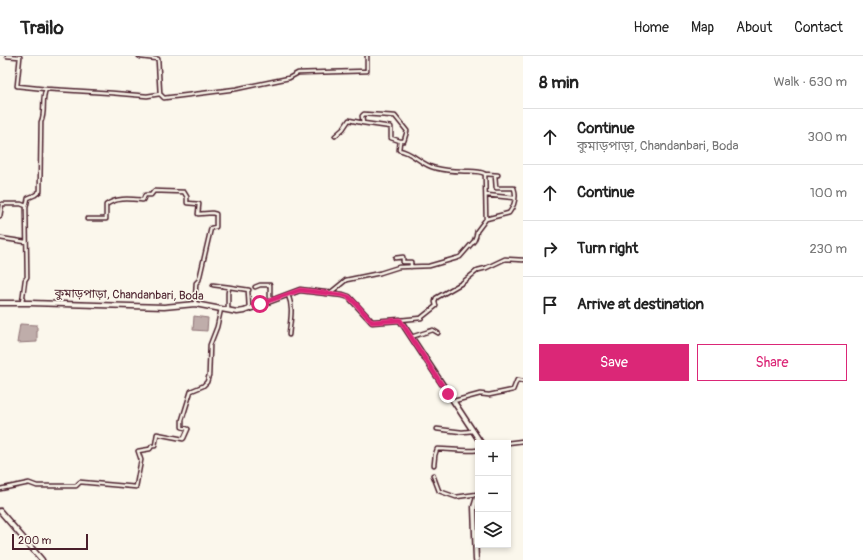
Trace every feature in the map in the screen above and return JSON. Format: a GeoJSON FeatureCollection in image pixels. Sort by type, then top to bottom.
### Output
{"type":"FeatureCollection","features":[{"type":"Feature","properties":{"kind":"street"},"geometry":{"type":"LineString","coordinates":[[8,56],[20,57],[17,86],[147,96],[160,94]]}},
{"type":"Feature","properties":{"kind":"street"},"geometry":{"type":"LineString","coordinates":[[139,56],[158,59],[160,94],[164,98],[176,98],[236,89],[289,78],[298,73],[367,71],[367,56]]}},
{"type":"Feature","properties":{"kind":"street"},"geometry":{"type":"LineString","coordinates":[[22,303],[25,280],[27,277],[26,206],[28,198],[40,191],[41,122],[43,117],[43,96],[46,89]]}},
{"type":"Feature","properties":{"kind":"street"},"geometry":{"type":"LineString","coordinates":[[335,136],[343,129],[349,120],[363,123],[391,127],[392,138],[404,141],[407,131],[395,116],[364,114],[362,116],[363,123]]}},
{"type":"Feature","properties":{"kind":"street"},"geometry":{"type":"LineString","coordinates":[[400,141],[399,150],[406,151],[421,162],[434,168],[482,172],[485,174],[496,175],[496,188],[514,188],[516,192],[514,204],[509,213],[486,219]]}},
{"type":"Feature","properties":{"kind":"street"},"geometry":{"type":"LineString","coordinates":[[329,293],[346,280],[380,273],[399,267],[429,266],[460,257],[474,241],[477,231],[486,219],[485,174]]}},
{"type":"Feature","properties":{"kind":"street"},"geometry":{"type":"LineString","coordinates":[[87,219],[106,219],[106,205],[111,201],[128,199],[144,200],[145,195],[151,195],[154,191],[184,192],[187,197],[187,203],[199,204],[198,214],[216,214],[216,228],[211,228],[199,280],[196,282],[195,304]]}},
{"type":"Feature","properties":{"kind":"street"},"geometry":{"type":"LineString","coordinates":[[486,195],[515,198]]}},
{"type":"Feature","properties":{"kind":"street"},"geometry":{"type":"LineString","coordinates":[[0,216],[2,204],[21,204],[26,206]]}},
{"type":"Feature","properties":{"kind":"street"},"geometry":{"type":"LineString","coordinates":[[0,238],[26,242]]}},
{"type":"Feature","properties":{"kind":"street"},"geometry":{"type":"LineString","coordinates":[[395,258],[403,257],[403,262],[411,262],[411,267]]}},
{"type":"Feature","properties":{"kind":"street"},"geometry":{"type":"LineString","coordinates":[[400,320],[415,320],[421,318],[436,306],[436,298],[462,283],[478,270],[505,259],[523,260]]}},
{"type":"Feature","properties":{"kind":"street"},"geometry":{"type":"LineString","coordinates":[[213,285],[248,290],[249,308]]}},
{"type":"Feature","properties":{"kind":"street"},"geometry":{"type":"LineString","coordinates":[[255,287],[260,285],[270,285],[270,301]]}},
{"type":"Feature","properties":{"kind":"street"},"geometry":{"type":"LineString","coordinates":[[228,310],[229,287]]}},
{"type":"Feature","properties":{"kind":"street","name":"কুমাড়পাড়া, Chandanbari, Boda"},"geometry":{"type":"LineString","coordinates":[[0,303],[164,307],[195,304],[237,312],[244,311],[300,290],[349,297],[372,322],[400,320]]}},
{"type":"Feature","properties":{"kind":"street"},"geometry":{"type":"LineString","coordinates":[[288,294],[292,312],[289,335]]}},
{"type":"Feature","properties":{"kind":"street"},"geometry":{"type":"LineString","coordinates":[[0,489],[29,484],[37,486],[76,486],[80,482],[136,487],[141,460],[138,451],[150,449],[152,446],[155,446],[157,434],[184,438],[188,429],[182,427],[182,420],[191,391],[203,386],[207,382],[209,375],[210,345],[217,327],[221,309]]}},
{"type":"Feature","properties":{"kind":"street"},"geometry":{"type":"LineString","coordinates":[[400,320],[479,440]]}},
{"type":"Feature","properties":{"kind":"street"},"geometry":{"type":"LineString","coordinates":[[411,337],[433,330],[438,333]]}},
{"type":"Feature","properties":{"kind":"street"},"geometry":{"type":"LineString","coordinates":[[453,402],[480,394],[489,395],[513,390],[517,380],[523,381]]}},
{"type":"Feature","properties":{"kind":"street"},"geometry":{"type":"LineString","coordinates":[[437,428],[462,432],[473,431]]}},
{"type":"Feature","properties":{"kind":"street"},"geometry":{"type":"LineString","coordinates":[[511,442],[523,441]]}},
{"type":"Feature","properties":{"kind":"street"},"geometry":{"type":"LineString","coordinates":[[434,465],[437,449],[475,450]]}},
{"type":"Feature","properties":{"kind":"street"},"geometry":{"type":"LineString","coordinates":[[433,475],[439,491],[452,497],[475,494]]}},
{"type":"Feature","properties":{"kind":"street"},"geometry":{"type":"LineString","coordinates":[[475,504],[476,560]]}},
{"type":"Feature","properties":{"kind":"street"},"geometry":{"type":"LineString","coordinates":[[0,510],[42,560]]}},
{"type":"Feature","properties":{"kind":"shaded area"},"geometry":{"type":"Polygon","coordinates":[[[194,316],[208,318],[207,331],[193,330],[194,316]]]}},
{"type":"Feature","properties":{"kind":"shaded area"},"geometry":{"type":"Polygon","coordinates":[[[20,324],[37,325],[37,342],[17,343],[20,324]]]}},
{"type":"Feature","properties":{"kind":"route"},"geometry":{"type":"LineString","coordinates":[[260,304],[300,290],[329,293],[349,297],[372,322],[400,320],[448,394]]}}]}
